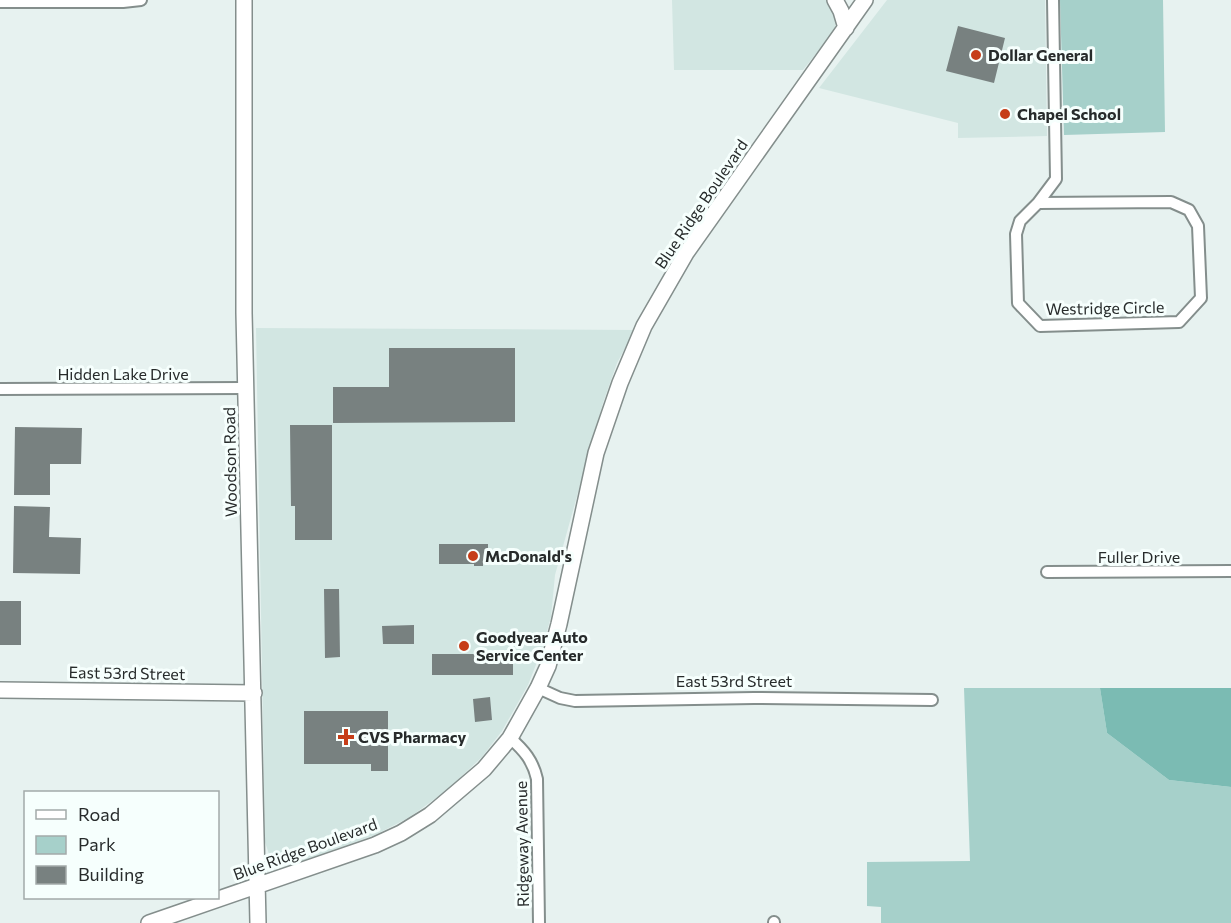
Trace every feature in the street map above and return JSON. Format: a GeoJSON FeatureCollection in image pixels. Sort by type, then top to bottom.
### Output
{"type":"FeatureCollection","features":[{"type":"Feature","properties":{"kind":"street"},"geometry":{"type":"LineString","coordinates":[[0,2],[141,0]]}},
{"type":"Feature","properties":{"kind":"street","name":"Woodson Road"},"geometry":{"type":"LineString","coordinates":[[244,0],[244,313],[258,923]]}},
{"type":"Feature","properties":{"kind":"street"},"geometry":{"type":"LineString","coordinates":[[835,0],[846,28]]}},
{"type":"Feature","properties":{"kind":"street","name":"Blue Ridge Boulevard"},"geometry":{"type":"LineString","coordinates":[[149,923],[375,846],[401,833],[430,815],[457,794],[484,769],[510,738],[548,666],[596,453],[620,383],[644,326],[686,253],[866,0]]}},
{"type":"Feature","properties":{"kind":"street","name":"Westridge Circle"},"geometry":{"type":"LineString","coordinates":[[1038,203],[1171,202],[1189,210],[1198,226],[1201,298],[1179,322],[1040,326],[1018,303],[1016,234],[1020,221],[1038,203],[1056,179],[1053,0]]}},
{"type":"Feature","properties":{"kind":"street","name":"Hidden Lake Drive"},"geometry":{"type":"LineString","coordinates":[[0,389],[246,388]]}},
{"type":"Feature","properties":{"kind":"street","name":"Fuller Drive"},"geometry":{"type":"LineString","coordinates":[[1047,572],[1231,571]]}},
{"type":"Feature","properties":{"kind":"street","name":"East 53rd Street"},"geometry":{"type":"LineString","coordinates":[[538,688],[560,698],[575,701],[754,698],[932,700]]}},
{"type":"Feature","properties":{"kind":"street","name":"East 53rd Street"},"geometry":{"type":"LineString","coordinates":[[0,690],[254,693]]}},
{"type":"Feature","properties":{"kind":"street","name":"Ridgeway Avenue"},"geometry":{"type":"LineString","coordinates":[[510,738],[522,748],[534,765],[537,779],[539,923]]}},
{"type":"Feature","properties":{"kind":"shaded area"},"geometry":{"type":"Polygon","coordinates":[[[672,0],[826,0],[835,14],[836,23],[834,31],[803,70],[674,70],[672,0]]]}},
{"type":"Feature","properties":{"kind":"shaded area"},"geometry":{"type":"Polygon","coordinates":[[[887,0],[1045,0],[1047,136],[958,138],[958,123],[819,88],[887,0]]]}},
{"type":"Feature","properties":{"kind":"shaded area"},"geometry":{"type":"Polygon","coordinates":[[[256,328],[635,330],[617,363],[603,403],[555,575],[551,617],[541,652],[528,685],[502,731],[482,757],[447,790],[410,817],[375,835],[300,862],[288,863],[278,861],[269,854],[265,842],[256,328]]]}},
{"type":"Feature","properties":{"kind":"shaded area"},"geometry":{"type":"Polygon","coordinates":[[[1100,688],[1231,688],[1231,787],[1169,780],[1107,733],[1100,688]]]}},
{"type":"Feature","properties":{"kind":"green space"},"geometry":{"type":"Polygon","coordinates":[[[1060,0],[1163,0],[1165,132],[1064,135],[1060,0]]]}},
{"type":"Feature","properties":{"kind":"green space"},"geometry":{"type":"Polygon","coordinates":[[[964,688],[1100,688],[1107,733],[1169,780],[1231,787],[1231,923],[881,923],[881,907],[867,906],[867,862],[970,861],[964,688]]]}},
{"type":"Feature","properties":{"kind":"building","name":"Dollar General"},"geometry":{"type":"Polygon","coordinates":[[[958,26],[1005,38],[994,83],[946,71],[958,26]]]}},
{"type":"Feature","properties":{"kind":"building"},"geometry":{"type":"Polygon","coordinates":[[[389,348],[515,348],[515,422],[333,423],[333,387],[389,387],[389,348]]]}},
{"type":"Feature","properties":{"kind":"building"},"geometry":{"type":"Polygon","coordinates":[[[290,425],[332,425],[332,540],[295,540],[295,506],[291,506],[290,425]]]}},
{"type":"Feature","properties":{"kind":"building"},"geometry":{"type":"Polygon","coordinates":[[[15,427],[82,428],[81,464],[50,464],[50,495],[14,495],[15,427]]]}},
{"type":"Feature","properties":{"kind":"building"},"geometry":{"type":"Polygon","coordinates":[[[14,506],[50,507],[49,537],[81,538],[80,574],[13,573],[14,506]]]}},
{"type":"Feature","properties":{"kind":"building"},"geometry":{"type":"Polygon","coordinates":[[[439,544],[488,544],[488,563],[483,563],[483,566],[439,564],[439,544]]]}},
{"type":"Feature","properties":{"kind":"building"},"geometry":{"type":"Polygon","coordinates":[[[324,589],[339,589],[340,657],[325,658],[324,589]]]}},
{"type":"Feature","properties":{"kind":"building"},"geometry":{"type":"Polygon","coordinates":[[[0,601],[21,601],[21,645],[0,645],[0,601]]]}},
{"type":"Feature","properties":{"kind":"building"},"geometry":{"type":"Polygon","coordinates":[[[414,625],[414,644],[383,644],[382,626],[414,625]]]}},
{"type":"Feature","properties":{"kind":"building"},"geometry":{"type":"Polygon","coordinates":[[[432,654],[513,654],[513,675],[432,675],[432,654]]]}},
{"type":"Feature","properties":{"kind":"building"},"geometry":{"type":"Polygon","coordinates":[[[490,697],[492,720],[475,722],[473,699],[490,697]]]}},
{"type":"Feature","properties":{"kind":"building","name":"CVS Pharmacy"},"geometry":{"type":"Polygon","coordinates":[[[304,711],[388,711],[388,771],[371,771],[371,764],[304,764],[304,711]]]}},
{"type":"Feature","properties":{"kind":"place","name":"Dollar General"},"geometry":{"type":"Point","coordinates":[976,55]}},
{"type":"Feature","properties":{"kind":"place","name":"Chapel School"},"geometry":{"type":"Point","coordinates":[1005,114]}},
{"type":"Feature","properties":{"kind":"place","name":"McDonald's"},"geometry":{"type":"Point","coordinates":[473,556]}},
{"type":"Feature","properties":{"kind":"place","name":"Goodyear Auto Service Center"},"geometry":{"type":"Point","coordinates":[464,646]}},
{"type":"Feature","properties":{"kind":"place","name":"CVS Pharmacy"},"geometry":{"type":"Point","coordinates":[346,737]}}]}
